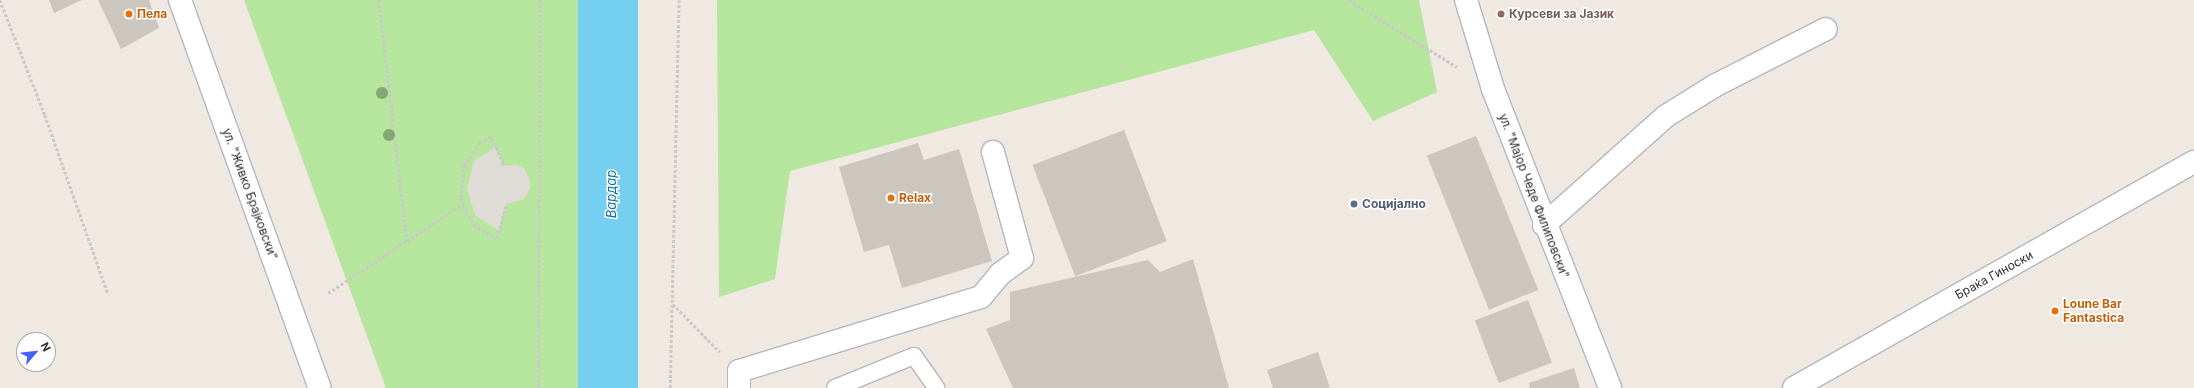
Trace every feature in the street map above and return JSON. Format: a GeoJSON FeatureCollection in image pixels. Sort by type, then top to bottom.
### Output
{"type":"FeatureCollection","features":[{"type":"Feature","properties":{"kind":"street","name":"ул. \"Живко Брајковски\""},"geometry":{"type":"LineString","coordinates":[[180,0],[320,388]]}},
{"type":"Feature","properties":{"kind":"street","name":"ул. \"Мајор Чеде Филиповски\""},"geometry":{"type":"LineString","coordinates":[[1466,0],[1493,89],[1544,225],[1610,388]]}},
{"type":"Feature","properties":{"kind":"street"},"geometry":{"type":"LineString","coordinates":[[1544,225],[1666,116],[1716,85],[1826,29]]}},
{"type":"Feature","properties":{"kind":"street"},"geometry":{"type":"LineString","coordinates":[[739,380],[980,297],[1000,274],[1022,258],[993,152]]}},
{"type":"Feature","properties":{"kind":"street","name":"Браќа Гиноски"},"geometry":{"type":"LineString","coordinates":[[1794,388],[2194,162]]}},
{"type":"Feature","properties":{"kind":"lane"},"geometry":{"type":"LineString","coordinates":[[835,388],[914,356],[936,388]]}},
{"type":"Feature","properties":{"kind":"path"},"geometry":{"type":"LineString","coordinates":[[0,0],[45,115],[108,294]]}},
{"type":"Feature","properties":{"kind":"path"},"geometry":{"type":"LineString","coordinates":[[379,0],[407,242]]}},
{"type":"Feature","properties":{"kind":"path"},"geometry":{"type":"LineString","coordinates":[[538,388],[540,0]]}},
{"type":"Feature","properties":{"kind":"path"},"geometry":{"type":"LineString","coordinates":[[670,388],[679,0]]}},
{"type":"Feature","properties":{"kind":"path"},"geometry":{"type":"LineString","coordinates":[[1349,0],[1493,89]]}},
{"type":"Feature","properties":{"kind":"path"},"geometry":{"type":"LineString","coordinates":[[503,164],[491,137],[473,149],[465,165],[461,182],[463,204],[468,216],[478,228],[497,238],[506,204]]}},
{"type":"Feature","properties":{"kind":"path"},"geometry":{"type":"LineString","coordinates":[[328,293],[463,204]]}},
{"type":"Feature","properties":{"kind":"path"},"geometry":{"type":"LineString","coordinates":[[673,304],[739,380]]}},
{"type":"Feature","properties":{"kind":"green space"},"geometry":{"type":"Polygon","coordinates":[[[244,0],[578,0],[580,388],[386,388],[244,0]]]}},
{"type":"Feature","properties":{"kind":"green space"},"geometry":{"type":"Polygon","coordinates":[[[717,0],[1419,0],[1437,92],[1373,121],[1314,30],[790,171],[775,279],[719,297],[717,0]]]}},
{"type":"Feature","properties":{"kind":"shaded area"},"geometry":{"type":"Polygon","coordinates":[[[495,147],[503,163],[499,166],[517,165],[524,168],[530,181],[530,188],[524,199],[506,204],[499,231],[475,215],[467,189],[474,161],[495,147]]]}},
{"type":"Feature","properties":{"kind":"water","name":"Вардар"},"geometry":{"type":"Polygon","coordinates":[[[578,0],[638,0],[638,388],[578,388],[578,0]]]}},
{"type":"Feature","properties":{"kind":"building"},"geometry":{"type":"Polygon","coordinates":[[[49,0],[82,0],[54,13],[49,0]]]}},
{"type":"Feature","properties":{"kind":"building","name":"Пела"},"geometry":{"type":"Polygon","coordinates":[[[98,0],[149,0],[159,28],[121,49],[98,0]]]}},
{"type":"Feature","properties":{"kind":"building"},"geometry":{"type":"Polygon","coordinates":[[[1124,130],[1167,241],[1075,276],[1033,165],[1124,130]]]}},
{"type":"Feature","properties":{"kind":"building"},"geometry":{"type":"Polygon","coordinates":[[[1476,136],[1538,290],[1489,310],[1427,156],[1476,136]]]}},
{"type":"Feature","properties":{"kind":"building"},"geometry":{"type":"Polygon","coordinates":[[[918,143],[924,160],[959,149],[992,261],[902,288],[889,245],[864,252],[839,167],[918,143]]]}},
{"type":"Feature","properties":{"kind":"building"},"geometry":{"type":"Polygon","coordinates":[[[1193,259],[1229,388],[1013,388],[986,329],[1010,320],[1010,292],[1148,260],[1160,272],[1193,259]]]}},
{"type":"Feature","properties":{"kind":"building"},"geometry":{"type":"Polygon","coordinates":[[[1528,300],[1552,363],[1499,383],[1475,320],[1528,300]]]}},
{"type":"Feature","properties":{"kind":"building"},"geometry":{"type":"Polygon","coordinates":[[[1318,352],[1330,388],[1273,388],[1267,370],[1318,352]]]}},
{"type":"Feature","properties":{"kind":"building"},"geometry":{"type":"Polygon","coordinates":[[[1574,368],[1580,388],[1530,388],[1529,383],[1574,368]]]}},
{"type":"Feature","properties":{"kind":"place","name":"Пела"},"geometry":{"type":"Point","coordinates":[129,14]}},
{"type":"Feature","properties":{"kind":"place","name":"Курсеви за Јазик"},"geometry":{"type":"Point","coordinates":[1501,14]}},
{"type":"Feature","properties":{"kind":"place","name":"Relax"},"geometry":{"type":"Point","coordinates":[891,198]}},
{"type":"Feature","properties":{"kind":"place","name":"Социјално"},"geometry":{"type":"Point","coordinates":[1354,204]}},
{"type":"Feature","properties":{"kind":"place","name":"Loune Bar Fantastica"},"geometry":{"type":"Point","coordinates":[2055,311]}}]}
